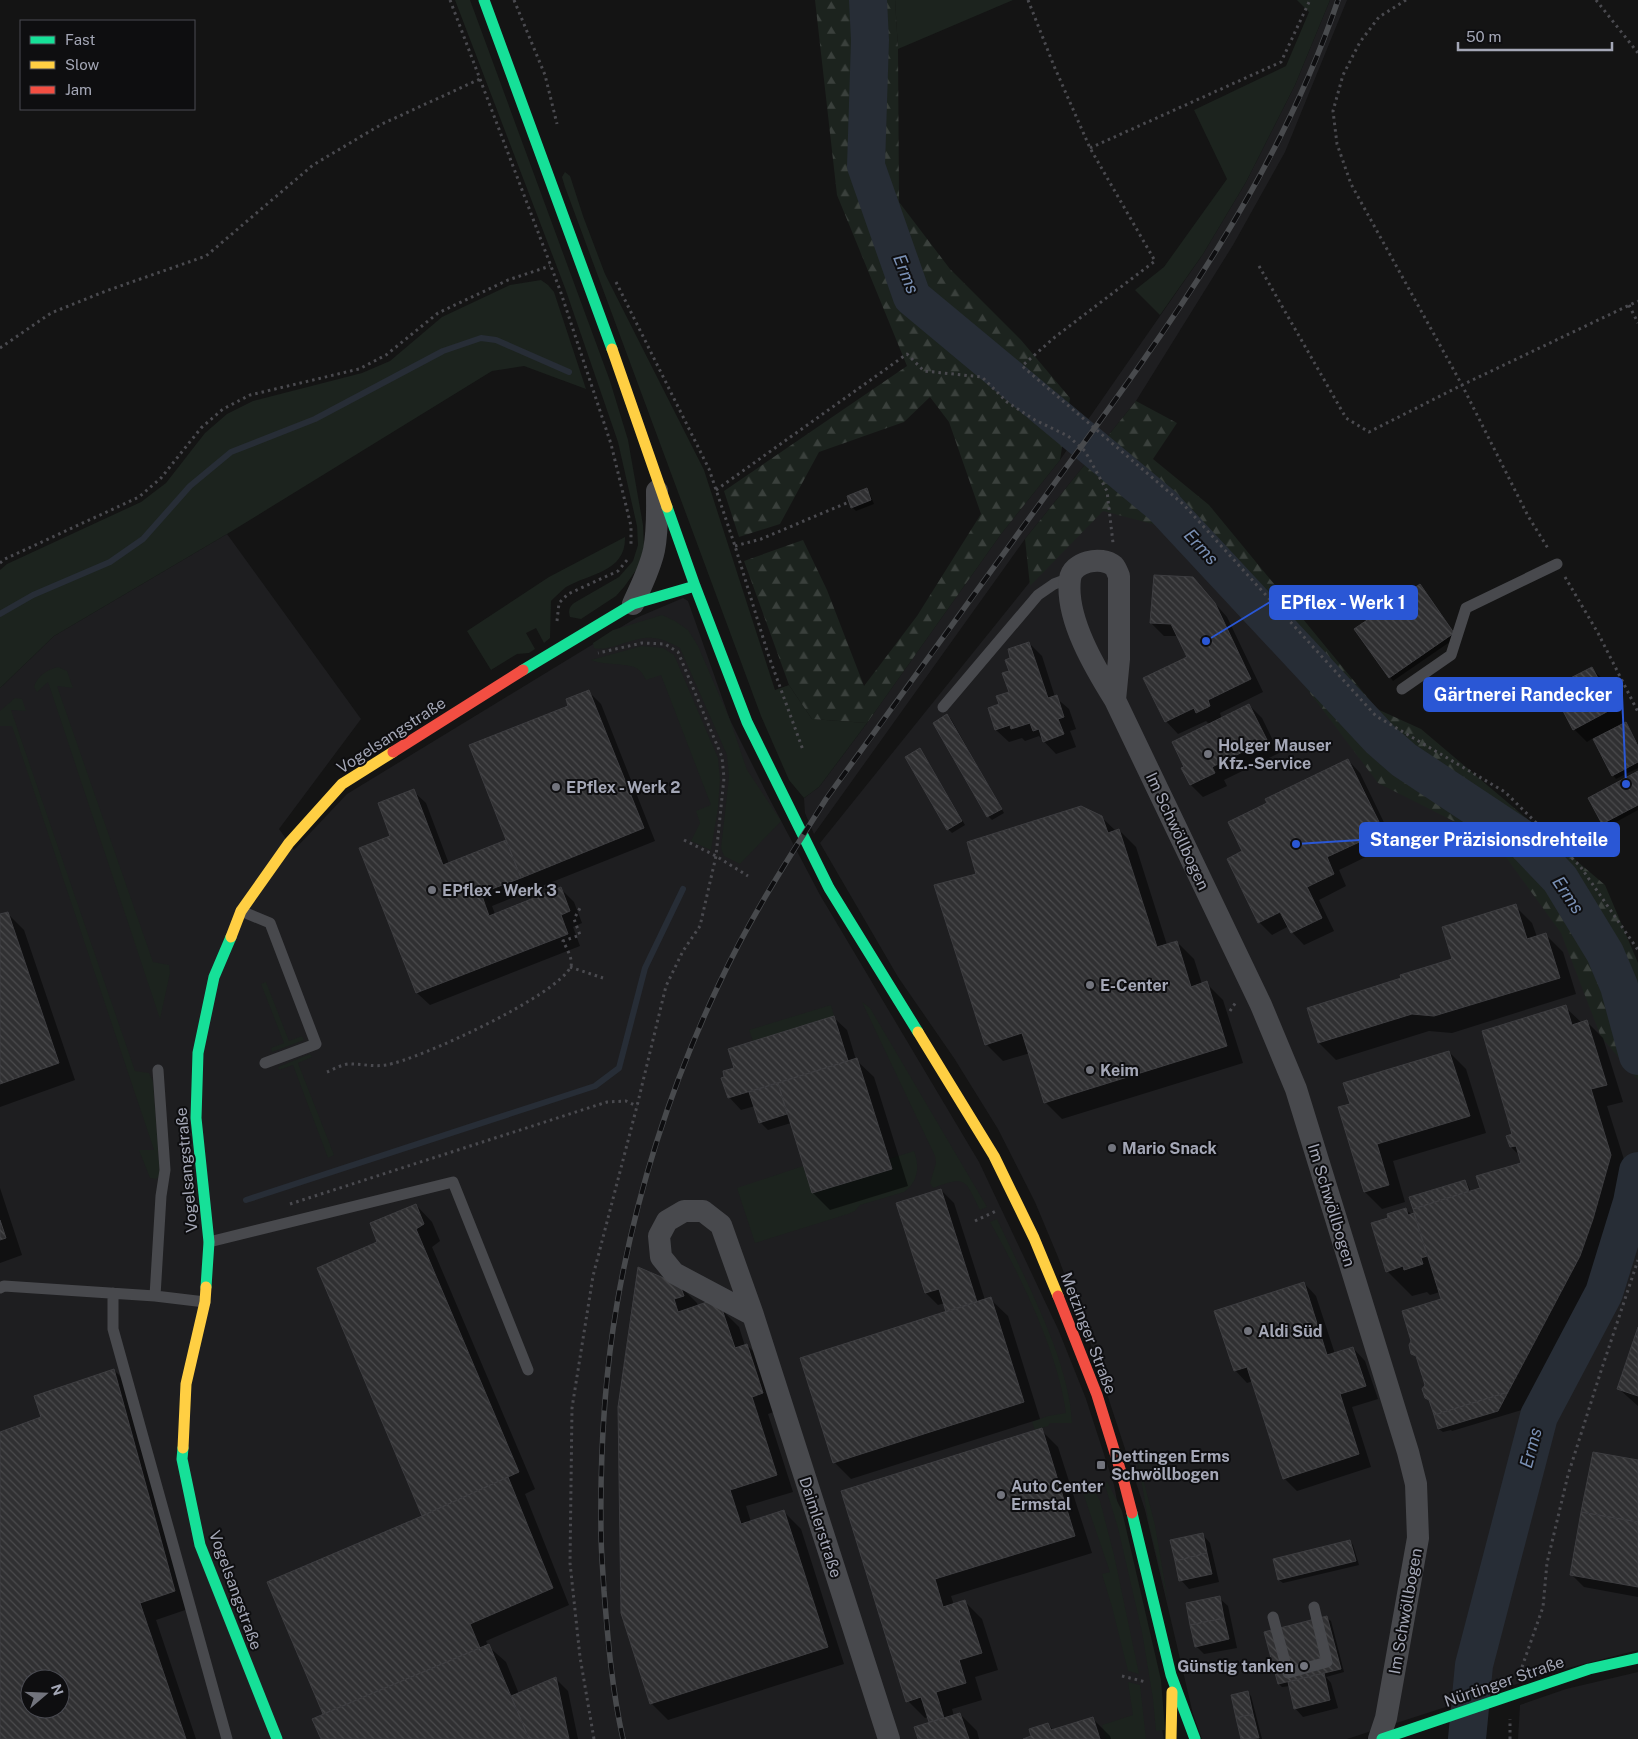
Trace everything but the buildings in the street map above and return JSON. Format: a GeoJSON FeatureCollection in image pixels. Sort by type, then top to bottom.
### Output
{"type":"FeatureCollection","features":[{"type":"Feature","properties":{"kind":"street","name":"Metzinger Straße"},"geometry":{"type":"LineString","coordinates":[[484,0],[588,281],[695,586],[747,722],[828,888],[994,1156],[1031,1230],[1058,1296],[1097,1396],[1124,1482],[1171,1676],[1195,1739]]}},
{"type":"Feature","properties":{"kind":"street"},"geometry":{"type":"LineString","coordinates":[[633,604],[648,571],[654,549],[658,522],[656,476]]}},
{"type":"Feature","properties":{"kind":"street"},"geometry":{"type":"LineString","coordinates":[[1070,578],[1076,568],[1086,562],[1102,561],[1114,566],[1119,576],[1120,659],[1115,700]]}},
{"type":"Feature","properties":{"kind":"street","name":"Im Schwöllbogen"},"geometry":{"type":"LineString","coordinates":[[1070,578],[1072,606],[1079,631],[1090,656],[1115,700],[1261,1005],[1296,1089],[1408,1452],[1416,1484],[1418,1538],[1381,1739]]}},
{"type":"Feature","properties":{"kind":"street","name":"Vogelsangstraße"},"geometry":{"type":"LineString","coordinates":[[277,1739],[200,1545],[182,1459],[186,1384],[205,1302],[209,1242],[196,1118],[198,1053],[214,977],[241,911],[289,843],[342,784],[569,641],[633,604],[695,586]]}},
{"type":"Feature","properties":{"kind":"street","name":"Daimlerstraße"},"geometry":{"type":"LineString","coordinates":[[753,1315],[674,1273],[661,1258],[659,1236],[667,1221],[684,1211],[703,1211],[721,1225],[753,1315],[889,1739]]}},
{"type":"Feature","properties":{"kind":"street","name":"Nürtinger Straße"},"geometry":{"type":"LineString","coordinates":[[1381,1739],[1519,1692],[1589,1670],[1638,1658]]}},
{"type":"Feature","properties":{"kind":"street","name":"Metzinger Straße"},"geometry":{"type":"LineString","coordinates":[[1171,1676],[1171,1739]]}},
{"type":"Feature","properties":{"kind":"lane"},"geometry":{"type":"LineString","coordinates":[[1402,689],[1451,655],[1466,608],[1557,564]]}},
{"type":"Feature","properties":{"kind":"lane"},"geometry":{"type":"LineString","coordinates":[[943,707],[1038,595],[1054,584],[1070,578]]}},
{"type":"Feature","properties":{"kind":"lane"},"geometry":{"type":"LineString","coordinates":[[241,911],[270,923],[316,1044],[265,1063]]}},
{"type":"Feature","properties":{"kind":"lane"},"geometry":{"type":"LineString","coordinates":[[155,1296],[161,1196],[165,1170],[158,1070]]}},
{"type":"Feature","properties":{"kind":"lane"},"geometry":{"type":"LineString","coordinates":[[209,1242],[452,1182],[528,1370]]}},
{"type":"Feature","properties":{"kind":"lane"},"geometry":{"type":"LineString","coordinates":[[0,1288],[4,1286],[113,1293],[205,1302]]}},
{"type":"Feature","properties":{"kind":"lane"},"geometry":{"type":"LineString","coordinates":[[113,1293],[113,1329],[227,1739]]}},
{"type":"Feature","properties":{"kind":"lane"},"geometry":{"type":"LineString","coordinates":[[1274,1617],[1288,1672],[1327,1662],[1314,1607]]}},
{"type":"Feature","properties":{"kind":"path"},"geometry":{"type":"LineString","coordinates":[[450,0],[560,290],[612,444],[631,526],[630,551]]}},
{"type":"Feature","properties":{"kind":"path"},"geometry":{"type":"LineString","coordinates":[[514,0],[545,75],[559,130]]}},
{"type":"Feature","properties":{"kind":"path"},"geometry":{"type":"LineString","coordinates":[[1028,0],[1054,66],[1090,148],[1155,261],[1055,337],[1022,366],[1183,504],[1376,716],[1505,792],[1580,866],[1638,950]]}},
{"type":"Feature","properties":{"kind":"path"},"geometry":{"type":"LineString","coordinates":[[1090,148],[1281,62],[1310,0]]}},
{"type":"Feature","properties":{"kind":"path"},"geometry":{"type":"LineString","coordinates":[[1406,0],[1379,17],[1360,42],[1343,75],[1333,111],[1337,144],[1351,184],[1462,385]]}},
{"type":"Feature","properties":{"kind":"path"},"geometry":{"type":"LineString","coordinates":[[1596,0],[1638,54]]}},
{"type":"Feature","properties":{"kind":"path"},"geometry":{"type":"LineString","coordinates":[[0,348],[51,313],[106,291],[206,256],[313,165],[382,124],[480,79]]}},
{"type":"Feature","properties":{"kind":"path"},"geometry":{"type":"LineString","coordinates":[[0,563],[4,559],[139,497],[161,478],[201,428],[223,409],[250,396],[359,368],[386,356],[438,313],[508,280],[550,266]]}},
{"type":"Feature","properties":{"kind":"path"},"geometry":{"type":"LineString","coordinates":[[1259,266],[1346,418],[1369,432],[1462,385],[1638,301]]}},
{"type":"Feature","properties":{"kind":"path"},"geometry":{"type":"LineString","coordinates":[[614,280],[709,468],[768,654],[803,750]]}},
{"type":"Feature","properties":{"kind":"path"},"geometry":{"type":"LineString","coordinates":[[1629,305],[1638,322]]}},
{"type":"Feature","properties":{"kind":"path"},"geometry":{"type":"LineString","coordinates":[[716,490],[907,354],[924,371],[982,377],[1007,402],[1035,420],[1068,436],[1085,451],[1107,491],[1114,566]]}},
{"type":"Feature","properties":{"kind":"path"},"geometry":{"type":"LineString","coordinates":[[735,546],[761,539],[849,502]]}},
{"type":"Feature","properties":{"kind":"path"},"geometry":{"type":"LineString","coordinates":[[594,1739],[580,1657],[570,1563],[572,1408],[593,1276],[666,986],[683,951],[700,926],[716,856],[724,778],[722,757],[678,652],[665,644],[642,643],[591,655],[569,641],[557,622],[559,603],[568,594],[618,571],[629,557]]}},
{"type":"Feature","properties":{"kind":"path"},"geometry":{"type":"LineString","coordinates":[[684,840],[716,856],[748,876]]}},
{"type":"Feature","properties":{"kind":"path"},"geometry":{"type":"LineString","coordinates":[[327,1072],[350,1063],[370,1067],[407,1060],[465,1035],[511,1011],[553,984],[570,967],[572,962],[563,941],[580,935],[574,919],[580,908]]}},
{"type":"Feature","properties":{"kind":"path"},"geometry":{"type":"LineString","coordinates":[[570,967],[603,978]]}},
{"type":"Feature","properties":{"kind":"path"},"geometry":{"type":"LineString","coordinates":[[284,1206],[607,1102],[626,1101],[637,1106]]}},
{"type":"Feature","properties":{"kind":"path"},"geometry":{"type":"LineString","coordinates":[[975,1221],[999,1210]]}},
{"type":"Feature","properties":{"kind":"path"},"geometry":{"type":"LineString","coordinates":[[1522,1668],[1543,1607],[1547,1564],[1568,1475],[1638,1260]]}},
{"type":"Feature","properties":{"kind":"path"},"geometry":{"type":"LineString","coordinates":[[1122,1676],[1146,1682]]}},
{"type":"Feature","properties":{"kind":"path"},"geometry":{"type":"LineString","coordinates":[[1510,1711],[1510,1739]]}},
{"type":"Feature","properties":{"kind":"shaded area"},"geometry":{"type":"Polygon","coordinates":[[[1330,0],[1347,0],[1285,152],[1233,245],[1136,401],[1025,539],[814,834],[805,813],[804,798],[819,787],[867,723],[1001,534],[1060,460],[1203,254],[1246,182],[1295,85],[1330,0]]]}},
{"type":"Feature","properties":{"kind":"shaded area"},"geometry":{"type":"Polygon","coordinates":[[[1102,507],[1171,525],[1494,838],[1560,929],[1638,1077],[1638,1650],[1560,1670],[1347,1739],[1202,1739],[1193,1714],[1145,1510],[1091,1345],[1035,1202],[998,1129],[954,1058],[898,977],[820,843],[1037,573],[1102,507]]]}},
{"type":"Feature","properties":{"kind":"shaded area"},"geometry":{"type":"Polygon","coordinates":[[[227,534],[361,719],[279,829],[294,850],[347,794],[636,618],[683,598],[688,601],[730,720],[767,794],[820,895],[979,1162],[1058,1329],[1086,1399],[1114,1485],[1164,1739],[0,1739],[0,688],[54,636],[227,534]]]}},
{"type":"Feature","properties":{"kind":"shaded area"},"geometry":{"type":"Polygon","coordinates":[[[1638,1672],[1638,1739],[1518,1739],[1520,1705],[1566,1689],[1638,1672]]]}},
{"type":"Feature","properties":{"kind":"green space"},"geometry":{"type":"Polygon","coordinates":[[[455,0],[470,0],[610,381],[628,440],[643,525],[644,547],[639,566],[624,587],[616,596],[581,619],[570,617],[570,608],[574,603],[619,577],[633,561],[638,545],[637,526],[618,442],[565,288],[455,0]]]}},
{"type":"Feature","properties":{"kind":"green space"},"geometry":{"type":"Polygon","coordinates":[[[815,0],[895,0],[898,49],[899,202],[950,269],[1021,340],[1070,398],[1060,460],[1001,534],[867,723],[812,719],[789,685],[744,561],[803,540],[827,590],[864,686],[917,616],[981,514],[949,422],[930,397],[904,422],[819,452],[780,524],[739,537],[724,491],[907,366],[837,195],[815,0]]]}},
{"type":"Feature","properties":{"kind":"green space"},"geometry":{"type":"Polygon","coordinates":[[[895,0],[1013,0],[898,49],[895,0]]]}},
{"type":"Feature","properties":{"kind":"green space"},"geometry":{"type":"Polygon","coordinates":[[[1297,0],[1330,0],[1295,85],[1246,182],[1203,254],[1160,315],[1135,290],[1164,267],[1227,179],[1194,110],[1286,66],[1309,12],[1297,0]]]}},
{"type":"Feature","properties":{"kind":"green space"},"geometry":{"type":"Polygon","coordinates":[[[565,172],[570,176],[605,274],[704,470],[775,690],[789,685],[812,719],[867,723],[819,787],[804,798],[789,780],[761,716],[565,187],[562,177],[565,172]]]}},
{"type":"Feature","properties":{"kind":"green space"},"geometry":{"type":"Polygon","coordinates":[[[541,280],[554,292],[586,389],[524,366],[492,371],[227,534],[54,636],[0,688],[0,570],[7,564],[141,502],[166,483],[205,433],[227,414],[253,401],[362,373],[390,361],[442,317],[510,285],[541,280]]]}},
{"type":"Feature","properties":{"kind":"green space"},"geometry":{"type":"Polygon","coordinates":[[[1136,401],[1177,423],[1153,459],[1209,505],[1377,709],[1421,729],[1605,885],[1638,963],[1638,1080],[1601,1037],[1561,933],[1495,842],[1378,783],[1301,681],[1172,529],[1103,511],[1030,586],[1025,539],[1136,401]]]}},
{"type":"Feature","properties":{"kind":"green space"},"geometry":{"type":"Polygon","coordinates":[[[625,537],[624,549],[620,558],[613,565],[566,587],[551,601],[550,638],[544,643],[536,628],[526,633],[535,649],[529,653],[517,654],[491,670],[467,631],[549,577],[625,537]]]}},
{"type":"Feature","properties":{"kind":"green space"},"geometry":{"type":"Polygon","coordinates":[[[662,615],[688,630],[698,646],[730,720],[747,770],[781,821],[740,864],[724,856],[721,848],[729,777],[727,755],[680,648],[666,641],[645,638],[604,649],[594,648],[593,643],[613,630],[662,615]]]}},
{"type":"Feature","properties":{"kind":"green space"},"geometry":{"type":"Polygon","coordinates":[[[642,646],[663,648],[674,655],[718,758],[720,779],[718,808],[711,850],[691,841],[700,823],[696,811],[711,805],[661,675],[646,680],[641,672],[630,666],[591,660],[642,646]]]}},
{"type":"Feature","properties":{"kind":"green space"},"geometry":{"type":"Polygon","coordinates":[[[58,667],[67,671],[73,688],[57,686],[153,962],[169,965],[170,973],[160,1019],[48,682],[37,692],[34,687],[37,680],[43,674],[58,667]]]}},
{"type":"Feature","properties":{"kind":"green space"},"geometry":{"type":"Polygon","coordinates":[[[15,698],[22,699],[26,711],[11,710],[135,1071],[149,1073],[153,1082],[160,1175],[156,1179],[150,1178],[139,1150],[154,1150],[12,726],[0,726],[0,711],[15,698]]]}},
{"type":"Feature","properties":{"kind":"green space"},"geometry":{"type":"Polygon","coordinates":[[[266,982],[289,1041],[302,1036],[304,1040],[272,1052],[271,1048],[284,1043],[261,984],[266,982]]]}},
{"type":"Feature","properties":{"kind":"green space"},"geometry":{"type":"Polygon","coordinates":[[[862,1002],[870,1008],[987,1207],[980,1210],[968,1186],[959,1181],[933,1188],[930,1183],[936,1163],[935,1156],[862,1002]]]}},
{"type":"Feature","properties":{"kind":"green space"},"geometry":{"type":"Polygon","coordinates":[[[831,1005],[834,1016],[753,1041],[749,1030],[831,1005]]]}},
{"type":"Feature","properties":{"kind":"green space"},"geometry":{"type":"Polygon","coordinates":[[[310,1054],[312,1057],[298,1063],[334,1155],[328,1158],[293,1065],[279,1070],[278,1067],[310,1054]]]}},
{"type":"Feature","properties":{"kind":"green space"},"geometry":{"type":"Polygon","coordinates":[[[914,1151],[917,1163],[915,1179],[904,1192],[860,1205],[855,1211],[848,1214],[755,1243],[737,1188],[803,1166],[812,1193],[891,1169],[889,1159],[914,1151]]]}},
{"type":"Feature","properties":{"kind":"green space"},"geometry":{"type":"Polygon","coordinates":[[[997,1219],[1032,1292],[1054,1345],[1069,1398],[1072,1423],[1050,1423],[1048,1426],[1035,1430],[1032,1422],[1048,1416],[1066,1413],[1062,1389],[1036,1314],[990,1222],[997,1219]]]}},
{"type":"Feature","properties":{"kind":"green space"},"geometry":{"type":"Polygon","coordinates":[[[1136,1451],[1155,1525],[1168,1602],[1149,1525],[1136,1451]]]}},
{"type":"Feature","properties":{"kind":"green space"},"geometry":{"type":"Polygon","coordinates":[[[1107,1481],[1122,1511],[1161,1680],[1165,1730],[1156,1731],[1153,1699],[1142,1632],[1118,1528],[1105,1485],[1107,1481]]]}},
{"type":"Feature","properties":{"kind":"green space"},"geometry":{"type":"Polygon","coordinates":[[[1094,1489],[1100,1501],[1114,1555],[1139,1674],[1128,1671],[1102,1574],[1110,1572],[1082,1490],[1094,1489]]]}},
{"type":"Feature","properties":{"kind":"green space"},"geometry":{"type":"Polygon","coordinates":[[[1128,1682],[1140,1685],[1146,1739],[1106,1739],[1102,1725],[1133,1715],[1128,1682]]]}},
{"type":"Feature","properties":{"kind":"waterway","name":"Erms"},"geometry":{"type":"LineString","coordinates":[[868,0],[870,40],[866,166],[912,297],[1162,505],[1380,739],[1404,760],[1520,837],[1560,879],[1605,953],[1619,986],[1638,1056]]}},
{"type":"Feature","properties":{"kind":"waterway"},"geometry":{"type":"LineString","coordinates":[[0,614],[33,595],[110,562],[143,539],[190,486],[231,452],[315,419],[443,351],[481,338],[496,340],[569,372]]}},
{"type":"Feature","properties":{"kind":"waterway"},"geometry":{"type":"LineString","coordinates":[[246,1200],[595,1086],[619,1068],[645,968],[683,889]]}},
{"type":"Feature","properties":{"kind":"waterway","name":"Erms"},"geometry":{"type":"LineString","coordinates":[[1467,1739],[1474,1665],[1539,1416],[1604,1293],[1632,1202],[1638,1171]]}},
{"type":"Feature","properties":{"kind":"railway"},"geometry":{"type":"LineString","coordinates":[[623,1739],[611,1665],[602,1554],[601,1475],[606,1389],[617,1304],[634,1222],[657,1141],[685,1061],[719,984],[743,936],[826,799],[1143,361],[1218,247],[1253,188],[1285,128],[1313,65],[1338,0]]}},
{"type":"Feature","properties":{"kind":"traffic: fast"},"geometry":{"type":"LineString","coordinates":[[484,0],[612,349]]}},
{"type":"Feature","properties":{"kind":"traffic: fast"},"geometry":{"type":"LineString","coordinates":[[667,507],[747,722],[829,888],[918,1032]]}},
{"type":"Feature","properties":{"kind":"traffic: fast"},"geometry":{"type":"LineString","coordinates":[[523,670],[633,604],[695,586]]}},
{"type":"Feature","properties":{"kind":"traffic: fast"},"geometry":{"type":"LineString","coordinates":[[206,1287],[209,1242],[196,1118],[198,1053],[214,977],[231,937]]}},
{"type":"Feature","properties":{"kind":"traffic: fast"},"geometry":{"type":"LineString","coordinates":[[183,1448],[182,1459],[200,1545],[277,1739]]}},
{"type":"Feature","properties":{"kind":"traffic: fast"},"geometry":{"type":"LineString","coordinates":[[1132,1513],[1171,1675],[1195,1739]]}},
{"type":"Feature","properties":{"kind":"traffic: fast"},"geometry":{"type":"LineString","coordinates":[[1382,1739],[1589,1669],[1638,1658]]}},
{"type":"Feature","properties":{"kind":"traffic: slow"},"geometry":{"type":"LineString","coordinates":[[612,349],[667,507]]}},
{"type":"Feature","properties":{"kind":"traffic: slow"},"geometry":{"type":"LineString","coordinates":[[231,937],[241,911],[289,843],[342,784],[393,752]]}},
{"type":"Feature","properties":{"kind":"traffic: slow"},"geometry":{"type":"LineString","coordinates":[[918,1032],[994,1156],[1034,1238],[1058,1296]]}},
{"type":"Feature","properties":{"kind":"traffic: slow"},"geometry":{"type":"LineString","coordinates":[[183,1448],[186,1384],[205,1302],[206,1287]]}},
{"type":"Feature","properties":{"kind":"traffic: slow"},"geometry":{"type":"LineString","coordinates":[[1171,1739],[1172,1692]]}},
{"type":"Feature","properties":{"kind":"traffic: jam"},"geometry":{"type":"LineString","coordinates":[[393,752],[523,670]]}},
{"type":"Feature","properties":{"kind":"traffic: jam"},"geometry":{"type":"LineString","coordinates":[[1058,1296],[1097,1395],[1132,1513]]}},
{"type":"Feature","properties":{"kind":"place","name":"EPflex - Werk 1"},"geometry":{"type":"Point","coordinates":[1206,641]}},
{"type":"Feature","properties":{"kind":"place","name":"Holger Mauser Kfz.-Service"},"geometry":{"type":"Point","coordinates":[1208,754]}},
{"type":"Feature","properties":{"kind":"place","name":"Gärtnerei Randecker"},"geometry":{"type":"Point","coordinates":[1626,784]}},
{"type":"Feature","properties":{"kind":"place","name":"EPflex - Werk 2"},"geometry":{"type":"Point","coordinates":[556,787]}},
{"type":"Feature","properties":{"kind":"place","name":"Stanger Präzisionsdrehteile"},"geometry":{"type":"Point","coordinates":[1296,844]}},
{"type":"Feature","properties":{"kind":"place","name":"EPflex - Werk 3"},"geometry":{"type":"Point","coordinates":[432,890]}},
{"type":"Feature","properties":{"kind":"place","name":"E-Center"},"geometry":{"type":"Point","coordinates":[1090,985]}},
{"type":"Feature","properties":{"kind":"place","name":"Keim"},"geometry":{"type":"Point","coordinates":[1090,1070]}},
{"type":"Feature","properties":{"kind":"place","name":"Mario Snack"},"geometry":{"type":"Point","coordinates":[1112,1148]}},
{"type":"Feature","properties":{"kind":"place","name":"Aldi Süd"},"geometry":{"type":"Point","coordinates":[1248,1331]}},
{"type":"Feature","properties":{"kind":"place","name":"Dettingen Erms Schwöllbogen"},"geometry":{"type":"Point","coordinates":[1101,1465]}},
{"type":"Feature","properties":{"kind":"place","name":"Auto Center Ermstal"},"geometry":{"type":"Point","coordinates":[1001,1495]}},
{"type":"Feature","properties":{"kind":"place","name":"Günstig tanken"},"geometry":{"type":"Point","coordinates":[1304,1666]}}]}
